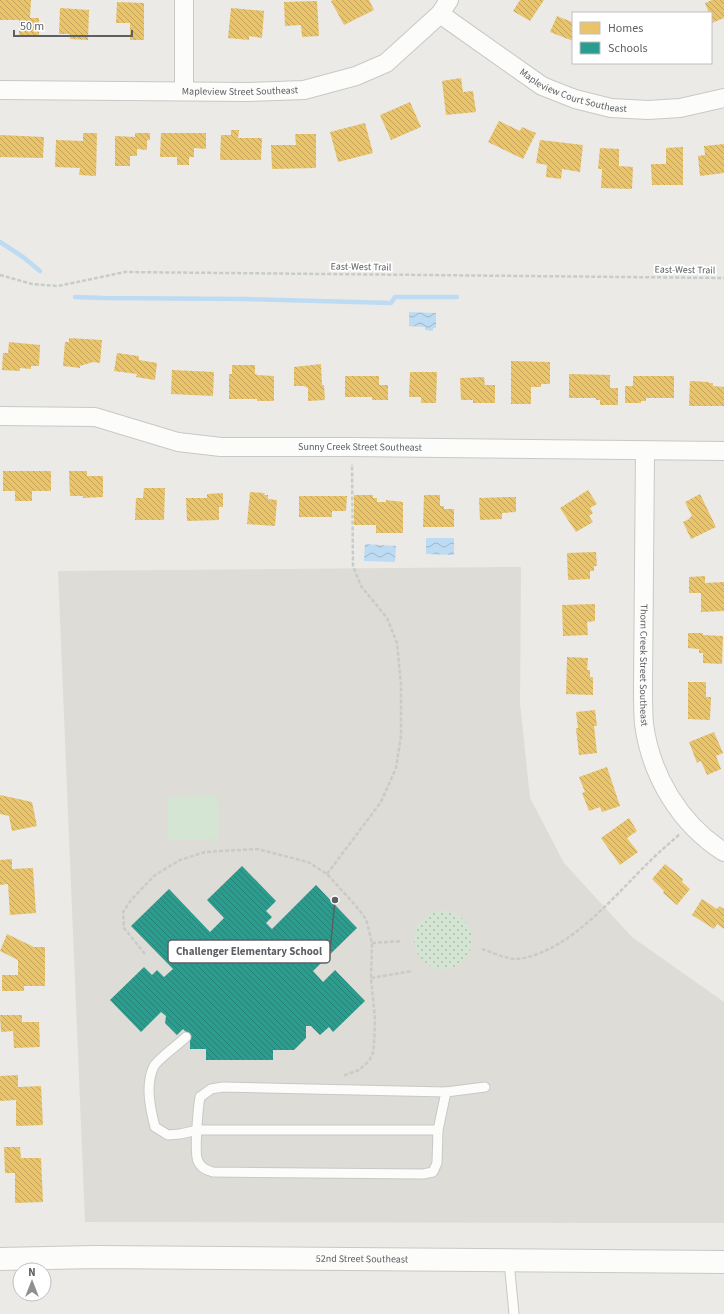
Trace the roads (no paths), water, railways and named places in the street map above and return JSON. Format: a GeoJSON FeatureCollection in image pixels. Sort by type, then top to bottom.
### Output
{"type":"FeatureCollection","features":[{"type":"Feature","properties":{"kind":"main road","name":"52nd Street Southeast"},"geometry":{"type":"LineString","coordinates":[[0,1259],[95,1257],[724,1262]]}},
{"type":"Feature","properties":{"kind":"street"},"geometry":{"type":"LineString","coordinates":[[184,0],[184,91]]}},
{"type":"Feature","properties":{"kind":"street","name":"Mapleview Street Southeast"},"geometry":{"type":"LineString","coordinates":[[0,90],[248,92],[304,90],[356,76],[386,63],[444,7]]}},
{"type":"Feature","properties":{"kind":"street","name":"Mapleview Court Southeast"},"geometry":{"type":"LineString","coordinates":[[444,7],[542,86],[575,99],[611,108],[648,110],[680,108],[724,98]]}},
{"type":"Feature","properties":{"kind":"street","name":"Sunny Creek Street Southeast"},"geometry":{"type":"LineString","coordinates":[[0,416],[95,417],[178,442],[221,447],[724,451]]}},
{"type":"Feature","properties":{"kind":"street","name":"Thorn Creek Street Southeast"},"geometry":{"type":"LineString","coordinates":[[645,451],[643,687],[644,724],[649,750],[658,775],[670,798],[690,824],[701,835],[724,852]]}},
{"type":"Feature","properties":{"kind":"lane"},"geometry":{"type":"LineString","coordinates":[[186,1037],[155,1065],[149,1081],[150,1111],[154,1127],[168,1135],[198,1130],[438,1130]]}},
{"type":"Feature","properties":{"kind":"lane"},"geometry":{"type":"LineString","coordinates":[[446,1092],[438,1130],[437,1163],[433,1172],[423,1174],[213,1172],[202,1168],[197,1160],[197,1113],[200,1098],[211,1089],[231,1087],[446,1092],[485,1087]]}},
{"type":"Feature","properties":{"kind":"lane"},"geometry":{"type":"LineString","coordinates":[[509,1261],[514,1314]]}},
{"type":"Feature","properties":{"kind":"water"},"geometry":{"type":"Polygon","coordinates":[[[409,312],[436,313],[436,328],[433,328],[433,331],[425,330],[425,327],[409,326],[409,312]]]}},
{"type":"Feature","properties":{"kind":"water"},"geometry":{"type":"Polygon","coordinates":[[[426,538],[454,538],[454,555],[426,554],[426,538]]]}},
{"type":"Feature","properties":{"kind":"water"},"geometry":{"type":"Polygon","coordinates":[[[365,544],[396,546],[395,562],[364,561],[365,544]]]}},
{"type":"Feature","properties":{"kind":"waterway"},"geometry":{"type":"LineString","coordinates":[[0,242],[23,257],[40,271]]}},
{"type":"Feature","properties":{"kind":"waterway"},"geometry":{"type":"LineString","coordinates":[[75,297],[244,299],[391,303],[395,297],[457,297]]}},
{"type":"Feature","properties":{"kind":"place","name":"Challenger Elementary School"},"geometry":{"type":"Point","coordinates":[335,900]}}]}
